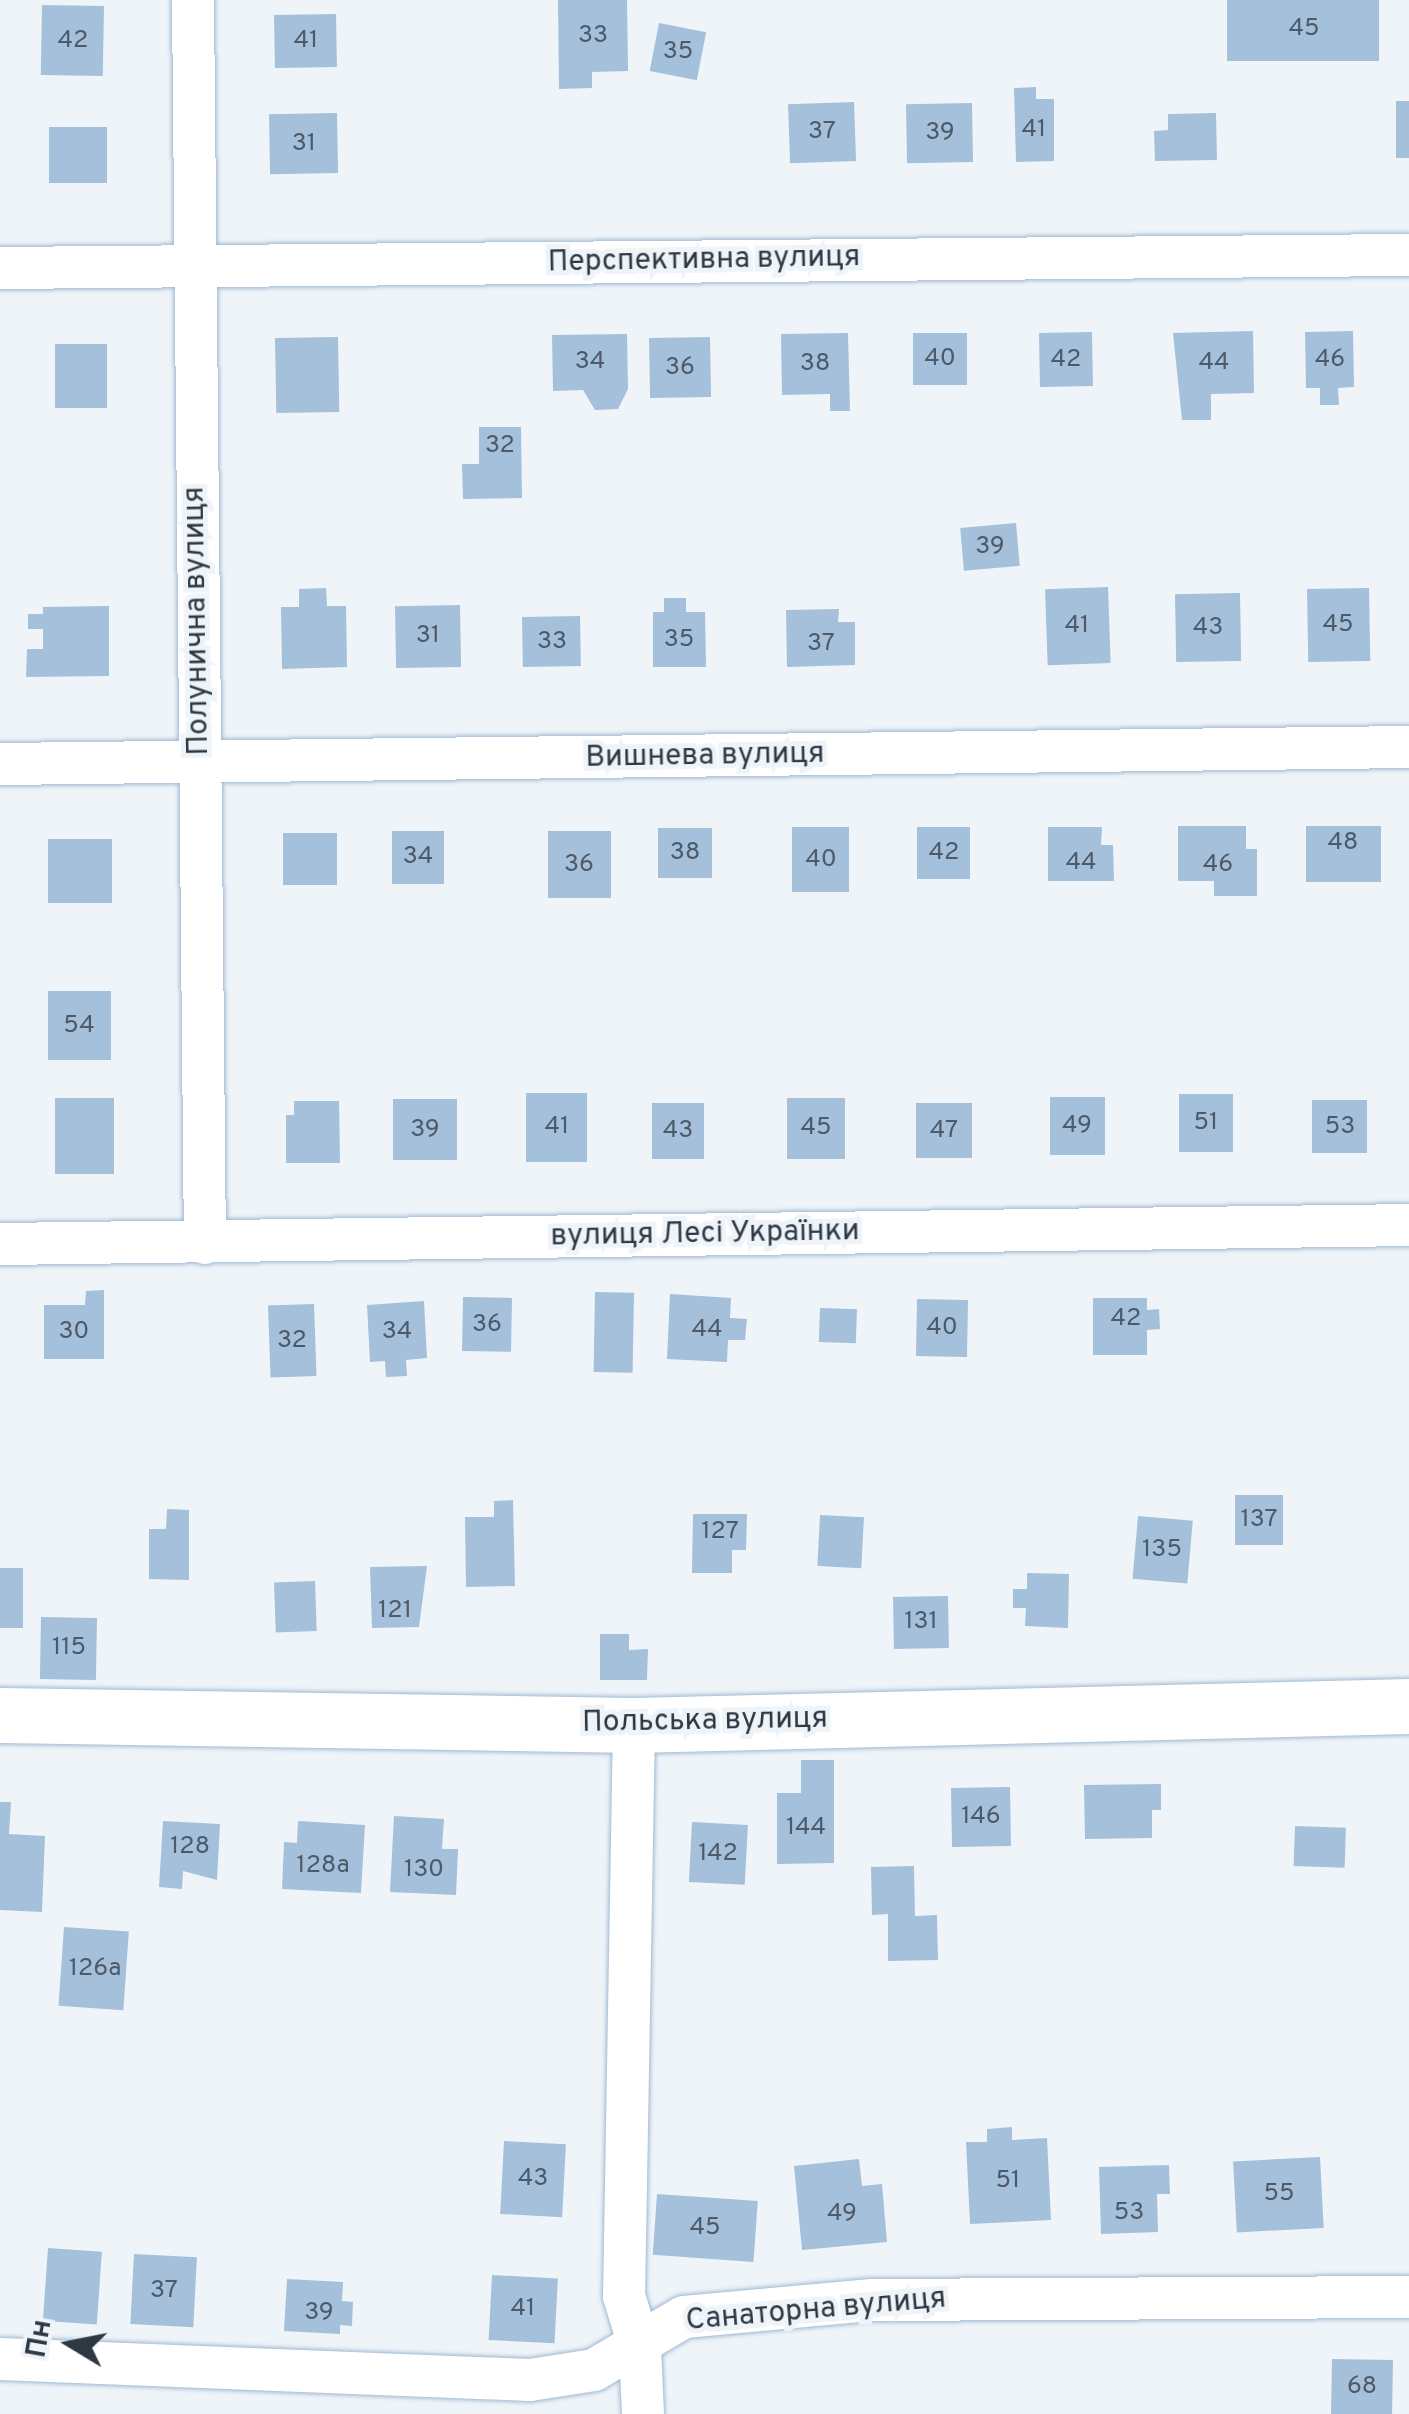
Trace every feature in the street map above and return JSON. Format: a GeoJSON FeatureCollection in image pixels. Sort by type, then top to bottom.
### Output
{"type":"FeatureCollection","features":[{"type":"Feature","properties":{"kind":"street","name":"Полунична вулиця"},"geometry":{"type":"LineString","coordinates":[[193,0],[205,1242]]}},
{"type":"Feature","properties":{"kind":"street","name":"Перспективна вулиця"},"geometry":{"type":"LineString","coordinates":[[0,268],[1409,255]]}},
{"type":"Feature","properties":{"kind":"street","name":"Вишнева вулиця"},"geometry":{"type":"LineString","coordinates":[[0,764],[1409,747]]}},
{"type":"Feature","properties":{"kind":"street","name":"вулиця Лесі Українки"},"geometry":{"type":"LineString","coordinates":[[0,1244],[1409,1225]]}},
{"type":"Feature","properties":{"kind":"street","name":"Польська вулиця"},"geometry":{"type":"LineString","coordinates":[[0,1715],[634,1725],[1409,1706]]}},
{"type":"Feature","properties":{"kind":"street"},"geometry":{"type":"LineString","coordinates":[[634,1725],[624,2296],[640,2348],[643,2414]]}},
{"type":"Feature","properties":{"kind":"street","name":"Санаторна вулиця"},"geometry":{"type":"LineString","coordinates":[[0,2359],[530,2380],[594,2370],[640,2348],[643,2336],[684,2317],[872,2300],[1409,2297]]}},
{"type":"Feature","properties":{"kind":"building"},"geometry":{"type":"Polygon","coordinates":[[[558,0],[627,0],[628,71],[592,72],[592,88],[559,89],[558,0]]]}},
{"type":"Feature","properties":{"kind":"building"},"geometry":{"type":"Polygon","coordinates":[[[1227,0],[1379,0],[1379,61],[1227,61],[1227,0]]]}},
{"type":"Feature","properties":{"kind":"building"},"geometry":{"type":"Polygon","coordinates":[[[42,5],[104,6],[103,76],[41,75],[42,5]]]}},
{"type":"Feature","properties":{"kind":"building"},"geometry":{"type":"Polygon","coordinates":[[[336,14],[337,67],[275,68],[274,15],[336,14]]]}},
{"type":"Feature","properties":{"kind":"building"},"geometry":{"type":"Polygon","coordinates":[[[659,23],[706,32],[697,80],[650,71],[659,23]]]}},
{"type":"Feature","properties":{"kind":"building"},"geometry":{"type":"Polygon","coordinates":[[[1036,87],[1036,99],[1054,99],[1054,161],[1016,162],[1014,88],[1036,87]]]}},
{"type":"Feature","properties":{"kind":"building"},"geometry":{"type":"Polygon","coordinates":[[[1396,101],[1409,101],[1409,158],[1396,158],[1396,101]]]}},
{"type":"Feature","properties":{"kind":"building"},"geometry":{"type":"Polygon","coordinates":[[[854,102],[856,161],[790,163],[788,104],[854,102]]]}},
{"type":"Feature","properties":{"kind":"building"},"geometry":{"type":"Polygon","coordinates":[[[972,103],[973,162],[907,163],[906,104],[972,103]]]}},
{"type":"Feature","properties":{"kind":"building"},"geometry":{"type":"Polygon","coordinates":[[[337,113],[338,173],[270,174],[269,114],[337,113]]]}},
{"type":"Feature","properties":{"kind":"building"},"geometry":{"type":"Polygon","coordinates":[[[1216,113],[1217,160],[1155,161],[1154,131],[1168,130],[1168,114],[1216,113]]]}},
{"type":"Feature","properties":{"kind":"building"},"geometry":{"type":"Polygon","coordinates":[[[49,127],[107,127],[107,183],[49,183],[49,127]]]}},
{"type":"Feature","properties":{"kind":"building"},"geometry":{"type":"Polygon","coordinates":[[[1253,331],[1254,393],[1211,394],[1211,420],[1182,420],[1173,333],[1253,331]]]}},
{"type":"Feature","properties":{"kind":"building"},"geometry":{"type":"Polygon","coordinates":[[[1353,331],[1354,387],[1338,388],[1339,405],[1320,405],[1320,388],[1306,388],[1305,332],[1353,331]]]}},
{"type":"Feature","properties":{"kind":"building"},"geometry":{"type":"Polygon","coordinates":[[[1092,332],[1093,386],[1040,387],[1039,333],[1092,332]]]}},
{"type":"Feature","properties":{"kind":"building"},"geometry":{"type":"Polygon","coordinates":[[[848,333],[850,411],[830,411],[830,394],[782,395],[781,334],[848,333]]]}},
{"type":"Feature","properties":{"kind":"building"},"geometry":{"type":"Polygon","coordinates":[[[913,333],[967,333],[967,385],[913,385],[913,333]]]}},
{"type":"Feature","properties":{"kind":"building"},"geometry":{"type":"Polygon","coordinates":[[[627,334],[628,389],[618,409],[595,410],[583,390],[553,391],[552,335],[627,334]]]}},
{"type":"Feature","properties":{"kind":"building"},"geometry":{"type":"Polygon","coordinates":[[[338,337],[339,412],[276,413],[275,338],[338,337]]]}},
{"type":"Feature","properties":{"kind":"building"},"geometry":{"type":"Polygon","coordinates":[[[710,337],[711,397],[650,398],[649,338],[710,337]]]}},
{"type":"Feature","properties":{"kind":"building"},"geometry":{"type":"Polygon","coordinates":[[[55,344],[107,344],[107,408],[55,408],[55,344]]]}},
{"type":"Feature","properties":{"kind":"building"},"geometry":{"type":"Polygon","coordinates":[[[479,427],[521,427],[522,498],[463,499],[462,464],[479,464],[479,427]]]}},
{"type":"Feature","properties":{"kind":"building"},"geometry":{"type":"Polygon","coordinates":[[[1016,523],[1020,566],[964,571],[960,528],[1016,523]]]}},
{"type":"Feature","properties":{"kind":"building"},"geometry":{"type":"Polygon","coordinates":[[[1108,587],[1111,663],[1048,665],[1045,589],[1108,587]]]}},
{"type":"Feature","properties":{"kind":"building"},"geometry":{"type":"Polygon","coordinates":[[[326,588],[327,606],[346,606],[347,667],[282,669],[281,607],[299,607],[299,589],[326,588]]]}},
{"type":"Feature","properties":{"kind":"building"},"geometry":{"type":"Polygon","coordinates":[[[1369,588],[1370,661],[1308,662],[1307,589],[1369,588]]]}},
{"type":"Feature","properties":{"kind":"building"},"geometry":{"type":"Polygon","coordinates":[[[1240,593],[1241,661],[1176,662],[1175,594],[1240,593]]]}},
{"type":"Feature","properties":{"kind":"building"},"geometry":{"type":"Polygon","coordinates":[[[664,598],[686,598],[686,612],[705,612],[706,667],[653,667],[653,612],[664,612],[664,598]]]}},
{"type":"Feature","properties":{"kind":"building"},"geometry":{"type":"Polygon","coordinates":[[[460,605],[461,667],[396,668],[395,606],[460,605]]]}},
{"type":"Feature","properties":{"kind":"building"},"geometry":{"type":"Polygon","coordinates":[[[109,606],[109,676],[26,677],[27,649],[43,649],[43,629],[28,629],[28,614],[43,614],[43,607],[109,606]]]}},
{"type":"Feature","properties":{"kind":"building"},"geometry":{"type":"Polygon","coordinates":[[[839,609],[838,622],[855,622],[855,665],[787,667],[786,610],[839,609]]]}},
{"type":"Feature","properties":{"kind":"building"},"geometry":{"type":"Polygon","coordinates":[[[580,616],[581,666],[523,667],[522,617],[580,616]]]}},
{"type":"Feature","properties":{"kind":"building"},"geometry":{"type":"Polygon","coordinates":[[[1178,826],[1246,826],[1246,849],[1257,849],[1257,896],[1214,896],[1214,881],[1178,881],[1178,826]]]}},
{"type":"Feature","properties":{"kind":"building"},"geometry":{"type":"Polygon","coordinates":[[[1306,826],[1381,826],[1381,882],[1306,882],[1306,826]]]}},
{"type":"Feature","properties":{"kind":"building"},"geometry":{"type":"Polygon","coordinates":[[[792,827],[849,827],[849,892],[792,892],[792,827]]]}},
{"type":"Feature","properties":{"kind":"building"},"geometry":{"type":"Polygon","coordinates":[[[917,827],[970,827],[970,879],[917,879],[917,827]]]}},
{"type":"Feature","properties":{"kind":"building"},"geometry":{"type":"Polygon","coordinates":[[[1048,827],[1102,827],[1101,845],[1113,845],[1114,881],[1048,881],[1048,827]]]}},
{"type":"Feature","properties":{"kind":"building"},"geometry":{"type":"Polygon","coordinates":[[[658,828],[712,828],[712,878],[658,878],[658,828]]]}},
{"type":"Feature","properties":{"kind":"building"},"geometry":{"type":"Polygon","coordinates":[[[392,831],[444,831],[444,884],[392,884],[392,831]]]}},
{"type":"Feature","properties":{"kind":"building"},"geometry":{"type":"Polygon","coordinates":[[[548,831],[611,831],[611,898],[548,898],[548,831]]]}},
{"type":"Feature","properties":{"kind":"building"},"geometry":{"type":"Polygon","coordinates":[[[283,833],[337,833],[337,885],[283,885],[283,833]]]}},
{"type":"Feature","properties":{"kind":"building"},"geometry":{"type":"Polygon","coordinates":[[[48,839],[112,839],[112,903],[48,903],[48,839]]]}},
{"type":"Feature","properties":{"kind":"building"},"geometry":{"type":"Polygon","coordinates":[[[48,991],[111,991],[111,1060],[48,1060],[48,991]]]}},
{"type":"Feature","properties":{"kind":"building"},"geometry":{"type":"Polygon","coordinates":[[[526,1093],[587,1093],[587,1162],[526,1162],[526,1093]]]}},
{"type":"Feature","properties":{"kind":"building"},"geometry":{"type":"Polygon","coordinates":[[[1179,1094],[1233,1094],[1233,1152],[1179,1152],[1179,1094]]]}},
{"type":"Feature","properties":{"kind":"building"},"geometry":{"type":"Polygon","coordinates":[[[1050,1097],[1105,1097],[1105,1155],[1050,1155],[1050,1097]]]}},
{"type":"Feature","properties":{"kind":"building"},"geometry":{"type":"Polygon","coordinates":[[[55,1098],[114,1098],[114,1174],[55,1174],[55,1098]]]}},
{"type":"Feature","properties":{"kind":"building"},"geometry":{"type":"Polygon","coordinates":[[[787,1098],[845,1098],[845,1159],[787,1159],[787,1098]]]}},
{"type":"Feature","properties":{"kind":"building"},"geometry":{"type":"Polygon","coordinates":[[[393,1099],[457,1099],[457,1160],[393,1160],[393,1099]]]}},
{"type":"Feature","properties":{"kind":"building"},"geometry":{"type":"Polygon","coordinates":[[[1312,1100],[1367,1100],[1367,1153],[1312,1153],[1312,1100]]]}},
{"type":"Feature","properties":{"kind":"building"},"geometry":{"type":"Polygon","coordinates":[[[294,1101],[339,1101],[340,1163],[286,1163],[286,1115],[294,1115],[294,1101]]]}},
{"type":"Feature","properties":{"kind":"building"},"geometry":{"type":"Polygon","coordinates":[[[652,1103],[704,1103],[704,1159],[652,1159],[652,1103]]]}},
{"type":"Feature","properties":{"kind":"building"},"geometry":{"type":"Polygon","coordinates":[[[916,1103],[972,1103],[972,1158],[916,1158],[916,1103]]]}},
{"type":"Feature","properties":{"kind":"building"},"geometry":{"type":"Polygon","coordinates":[[[104,1290],[104,1359],[44,1359],[44,1305],[85,1305],[86,1291],[104,1290]]]}},
{"type":"Feature","properties":{"kind":"building"},"geometry":{"type":"Polygon","coordinates":[[[595,1292],[634,1293],[633,1373],[594,1372],[595,1292]]]}},
{"type":"Feature","properties":{"kind":"building"},"geometry":{"type":"Polygon","coordinates":[[[670,1294],[731,1298],[730,1318],[747,1319],[745,1340],[728,1340],[727,1362],[667,1359],[670,1294]]]}},
{"type":"Feature","properties":{"kind":"building"},"geometry":{"type":"Polygon","coordinates":[[[463,1297],[512,1298],[511,1352],[462,1351],[463,1297]]]}},
{"type":"Feature","properties":{"kind":"building"},"geometry":{"type":"Polygon","coordinates":[[[1093,1298],[1147,1298],[1147,1310],[1159,1309],[1160,1329],[1147,1330],[1147,1355],[1093,1355],[1093,1298]]]}},
{"type":"Feature","properties":{"kind":"building"},"geometry":{"type":"Polygon","coordinates":[[[917,1299],[968,1300],[967,1357],[916,1356],[917,1299]]]}},
{"type":"Feature","properties":{"kind":"building"},"geometry":{"type":"Polygon","coordinates":[[[424,1301],[427,1358],[406,1360],[407,1376],[386,1377],[385,1361],[370,1362],[367,1305],[424,1301]]]}},
{"type":"Feature","properties":{"kind":"building"},"geometry":{"type":"Polygon","coordinates":[[[314,1304],[317,1376],[271,1378],[268,1306],[314,1304]]]}},
{"type":"Feature","properties":{"kind":"building"},"geometry":{"type":"Polygon","coordinates":[[[820,1308],[857,1309],[856,1343],[819,1342],[820,1308]]]}},
{"type":"Feature","properties":{"kind":"building"},"geometry":{"type":"Polygon","coordinates":[[[1235,1495],[1283,1495],[1283,1545],[1235,1545],[1235,1495]]]}},
{"type":"Feature","properties":{"kind":"building"},"geometry":{"type":"Polygon","coordinates":[[[513,1500],[515,1586],[466,1587],[465,1517],[494,1517],[494,1501],[513,1500]]]}},
{"type":"Feature","properties":{"kind":"building"},"geometry":{"type":"Polygon","coordinates":[[[167,1509],[189,1510],[189,1580],[149,1579],[149,1529],[166,1529],[167,1509]]]}},
{"type":"Feature","properties":{"kind":"building"},"geometry":{"type":"Polygon","coordinates":[[[693,1514],[747,1514],[746,1550],[732,1550],[732,1573],[692,1573],[693,1514]]]}},
{"type":"Feature","properties":{"kind":"building"},"geometry":{"type":"Polygon","coordinates":[[[820,1515],[864,1517],[861,1568],[817,1566],[820,1515]]]}},
{"type":"Feature","properties":{"kind":"building"},"geometry":{"type":"Polygon","coordinates":[[[1138,1516],[1193,1521],[1187,1584],[1133,1579],[1138,1516]]]}},
{"type":"Feature","properties":{"kind":"building"},"geometry":{"type":"Polygon","coordinates":[[[427,1566],[419,1627],[372,1628],[370,1567],[427,1566]]]}},
{"type":"Feature","properties":{"kind":"building"},"geometry":{"type":"Polygon","coordinates":[[[0,1568],[23,1568],[23,1628],[0,1628],[0,1568]]]}},
{"type":"Feature","properties":{"kind":"building"},"geometry":{"type":"Polygon","coordinates":[[[1027,1573],[1069,1574],[1068,1628],[1025,1626],[1026,1608],[1013,1608],[1013,1589],[1027,1589],[1027,1573]]]}},
{"type":"Feature","properties":{"kind":"building"},"geometry":{"type":"Polygon","coordinates":[[[315,1581],[317,1631],[276,1632],[274,1582],[315,1581]]]}},
{"type":"Feature","properties":{"kind":"building"},"geometry":{"type":"Polygon","coordinates":[[[948,1596],[949,1648],[894,1649],[893,1597],[948,1596]]]}},
{"type":"Feature","properties":{"kind":"building"},"geometry":{"type":"Polygon","coordinates":[[[41,1617],[97,1618],[96,1680],[40,1679],[41,1617]]]}},
{"type":"Feature","properties":{"kind":"building"},"geometry":{"type":"Polygon","coordinates":[[[600,1634],[629,1634],[629,1650],[648,1649],[647,1680],[600,1680],[600,1634]]]}},
{"type":"Feature","properties":{"kind":"building"},"geometry":{"type":"Polygon","coordinates":[[[801,1760],[834,1760],[834,1863],[777,1864],[777,1793],[801,1793],[801,1760]]]}},
{"type":"Feature","properties":{"kind":"building"},"geometry":{"type":"Polygon","coordinates":[[[1161,1784],[1161,1810],[1152,1810],[1152,1838],[1085,1839],[1084,1785],[1161,1784]]]}},
{"type":"Feature","properties":{"kind":"building"},"geometry":{"type":"Polygon","coordinates":[[[1010,1787],[1011,1846],[952,1847],[951,1788],[1010,1787]]]}},
{"type":"Feature","properties":{"kind":"building"},"geometry":{"type":"Polygon","coordinates":[[[0,1802],[11,1802],[9,1834],[45,1836],[42,1912],[0,1910],[0,1802]]]}},
{"type":"Feature","properties":{"kind":"building"},"geometry":{"type":"Polygon","coordinates":[[[394,1816],[444,1819],[442,1849],[458,1849],[456,1895],[390,1892],[394,1816]]]}},
{"type":"Feature","properties":{"kind":"building"},"geometry":{"type":"Polygon","coordinates":[[[163,1821],[220,1824],[217,1880],[183,1871],[182,1889],[159,1887],[163,1821]]]}},
{"type":"Feature","properties":{"kind":"building"},"geometry":{"type":"Polygon","coordinates":[[[298,1821],[365,1825],[361,1893],[282,1889],[284,1842],[297,1843],[298,1821]]]}},
{"type":"Feature","properties":{"kind":"building"},"geometry":{"type":"Polygon","coordinates":[[[692,1822],[748,1825],[745,1885],[689,1882],[692,1822]]]}},
{"type":"Feature","properties":{"kind":"building"},"geometry":{"type":"Polygon","coordinates":[[[1295,1826],[1346,1828],[1345,1868],[1294,1866],[1295,1826]]]}},
{"type":"Feature","properties":{"kind":"building"},"geometry":{"type":"Polygon","coordinates":[[[914,1866],[915,1916],[937,1915],[938,1960],[888,1961],[888,1914],[872,1915],[871,1867],[914,1866]]]}},
{"type":"Feature","properties":{"kind":"building"},"geometry":{"type":"Polygon","coordinates":[[[64,1927],[129,1932],[123,2010],[58,2006],[64,1927]]]}},
{"type":"Feature","properties":{"kind":"building"},"geometry":{"type":"Polygon","coordinates":[[[1012,2127],[1012,2140],[1047,2138],[1051,2220],[970,2224],[966,2142],[987,2142],[987,2129],[1012,2127]]]}},
{"type":"Feature","properties":{"kind":"building"},"geometry":{"type":"Polygon","coordinates":[[[504,2141],[566,2144],[562,2217],[500,2214],[504,2141]]]}},
{"type":"Feature","properties":{"kind":"building"},"geometry":{"type":"Polygon","coordinates":[[[1320,2157],[1324,2228],[1237,2232],[1233,2162],[1320,2157]]]}},
{"type":"Feature","properties":{"kind":"building"},"geometry":{"type":"Polygon","coordinates":[[[859,2159],[862,2186],[882,2184],[887,2242],[802,2250],[794,2166],[859,2159]]]}},
{"type":"Feature","properties":{"kind":"building"},"geometry":{"type":"Polygon","coordinates":[[[1169,2165],[1170,2194],[1157,2194],[1158,2232],[1101,2234],[1099,2167],[1169,2165]]]}},
{"type":"Feature","properties":{"kind":"building"},"geometry":{"type":"Polygon","coordinates":[[[657,2194],[758,2201],[753,2262],[653,2255],[657,2194]]]}},
{"type":"Feature","properties":{"kind":"building"},"geometry":{"type":"Polygon","coordinates":[[[48,2248],[102,2252],[97,2325],[43,2321],[48,2248]]]}},
{"type":"Feature","properties":{"kind":"building"},"geometry":{"type":"Polygon","coordinates":[[[134,2254],[197,2257],[193,2327],[130,2324],[134,2254]]]}},
{"type":"Feature","properties":{"kind":"building"},"geometry":{"type":"Polygon","coordinates":[[[492,2275],[558,2278],[555,2343],[489,2340],[492,2275]]]}},
{"type":"Feature","properties":{"kind":"building"},"geometry":{"type":"Polygon","coordinates":[[[287,2279],[343,2282],[342,2301],[353,2302],[352,2326],[340,2325],[340,2334],[284,2331],[287,2279]]]}},
{"type":"Feature","properties":{"kind":"building"},"geometry":{"type":"Polygon","coordinates":[[[1332,2359],[1393,2360],[1392,2414],[1331,2414],[1332,2359]]]}}]}
